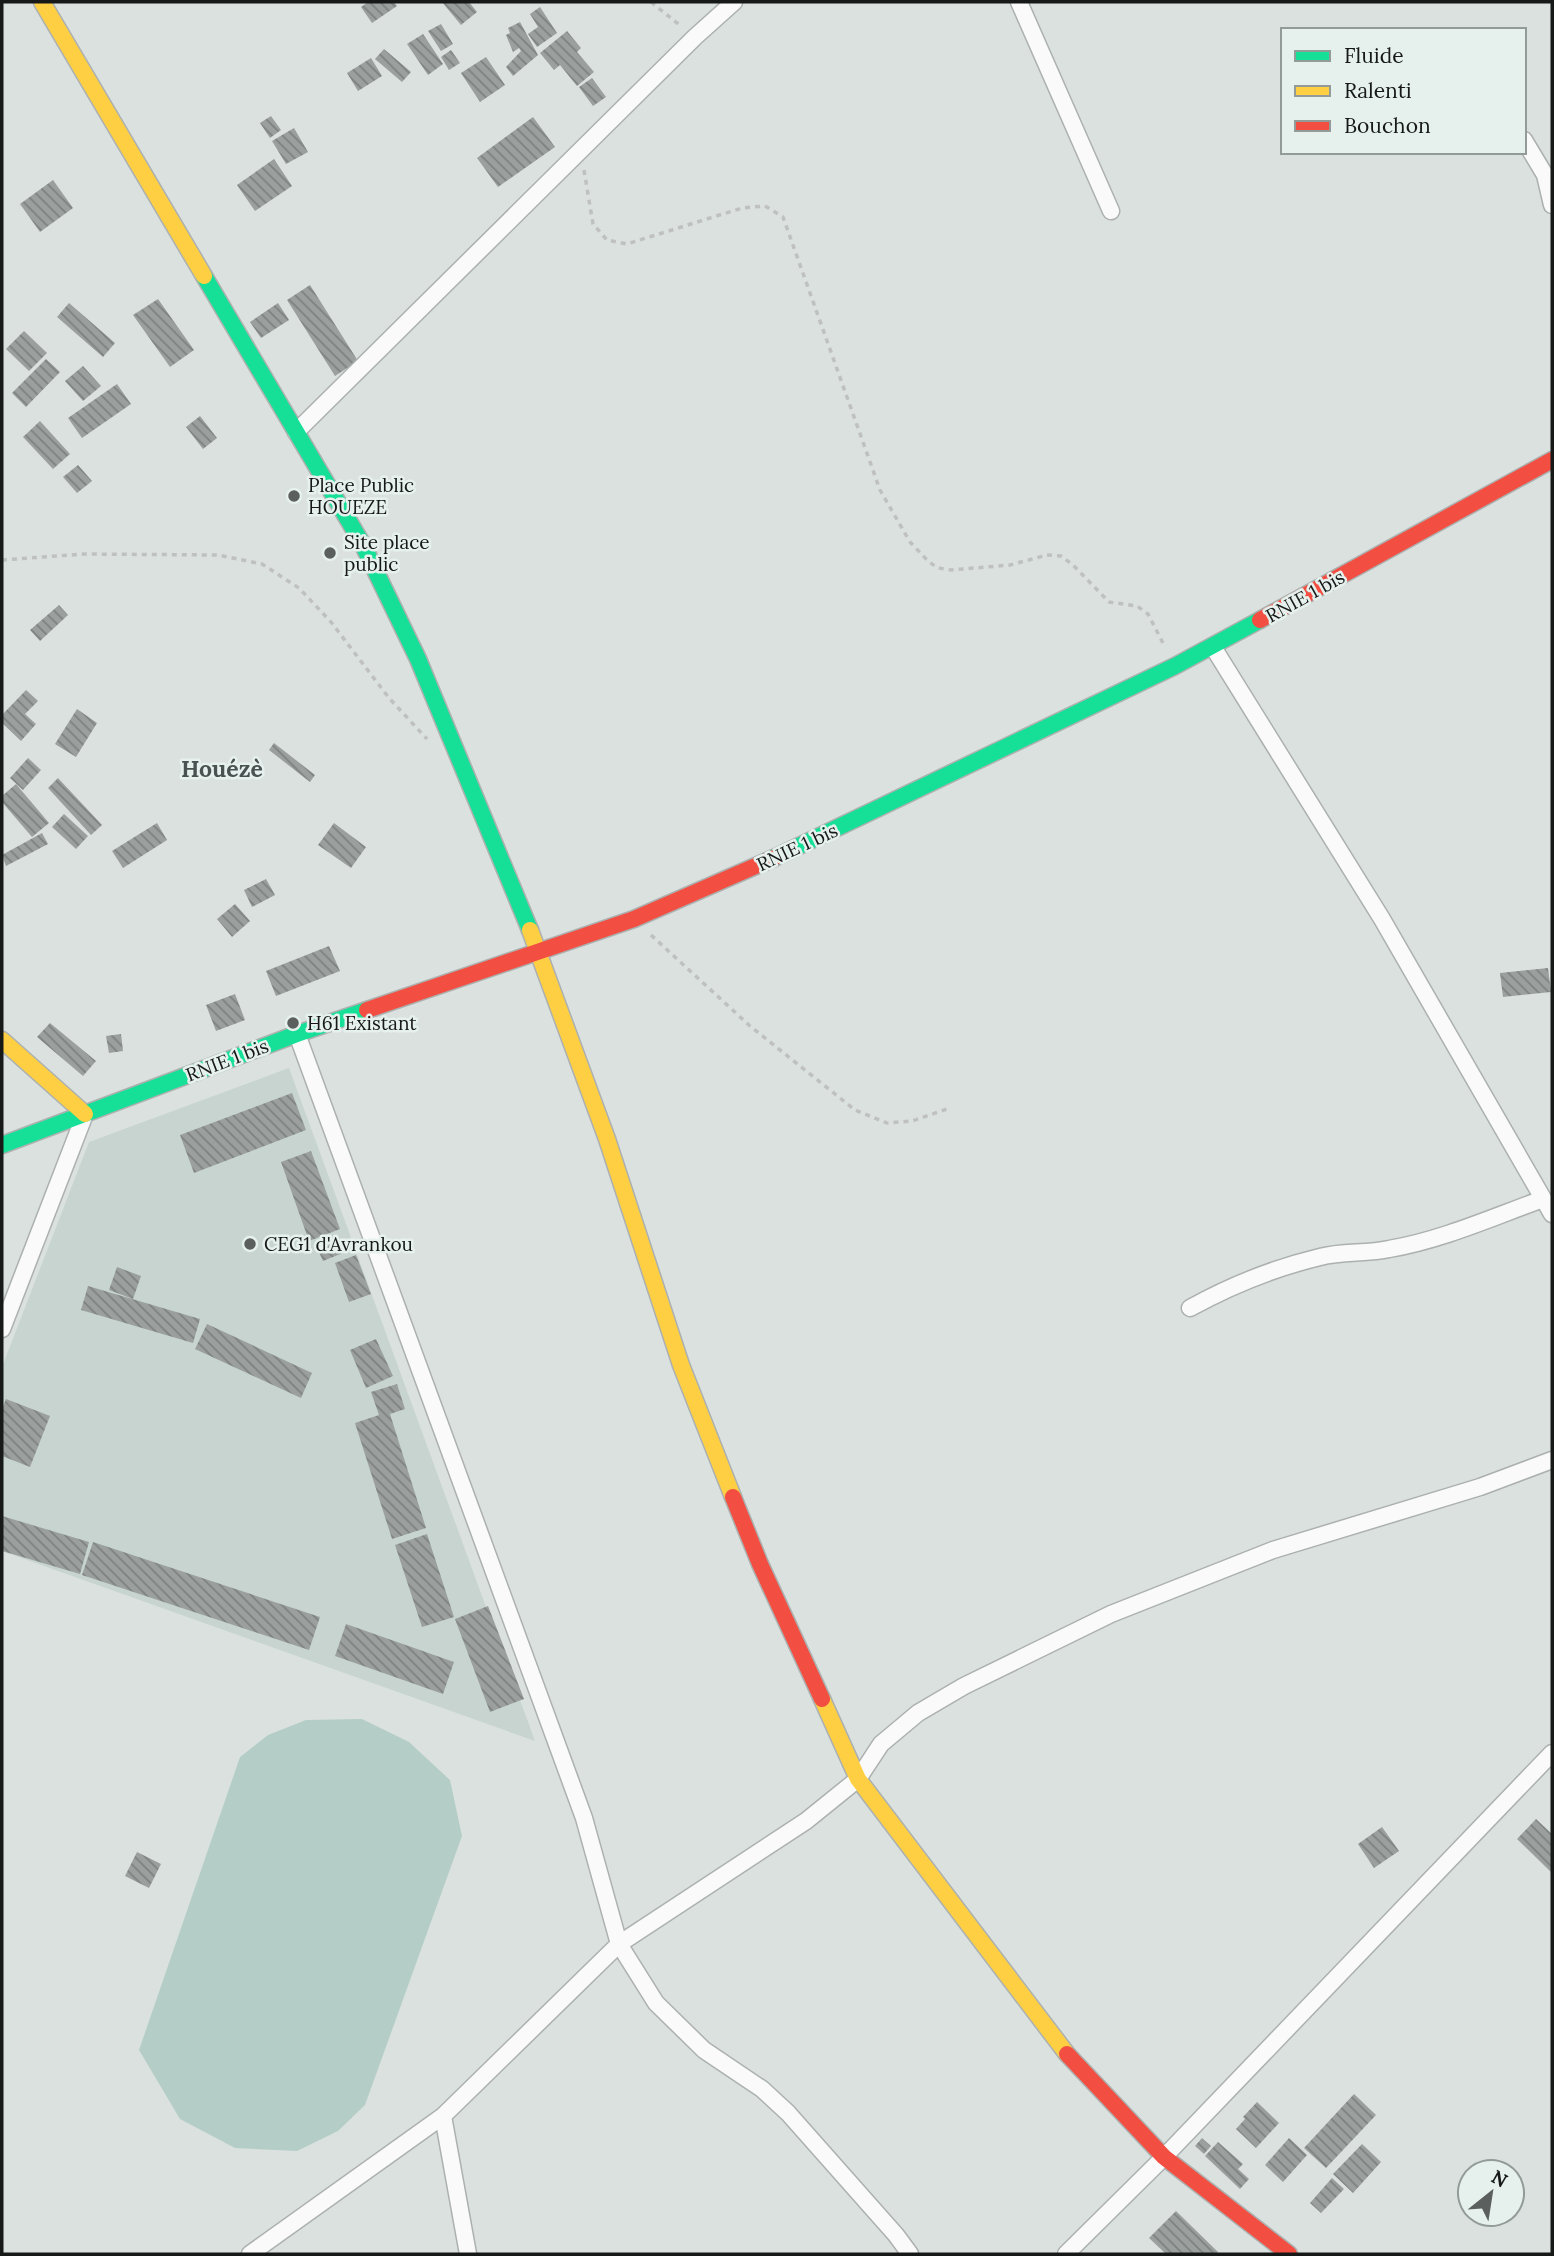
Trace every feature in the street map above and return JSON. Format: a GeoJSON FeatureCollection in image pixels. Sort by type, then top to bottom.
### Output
{"type":"FeatureCollection","features":[{"type":"Feature","properties":{"kind":"street"},"geometry":{"type":"LineString","coordinates":[[42,2],[363,545],[418,659],[539,952],[607,1139],[681,1364],[760,1564],[858,1779],[1073,2062],[1164,2157],[1289,2254]]}},
{"type":"Feature","properties":{"kind":"street"},"geometry":{"type":"LineString","coordinates":[[296,432],[695,37],[734,2]]}},
{"type":"Feature","properties":{"kind":"street"},"geometry":{"type":"LineString","coordinates":[[1019,2],[1111,211]]}},
{"type":"Feature","properties":{"kind":"street"},"geometry":{"type":"LineString","coordinates":[[1526,143],[1545,175],[1552,205]]}},
{"type":"Feature","properties":{"kind":"street","name":"RNIE 1 bis"},"geometry":{"type":"LineString","coordinates":[[2,1145],[297,1034],[634,919],[706,889],[867,815],[1213,647],[1552,460]]}},
{"type":"Feature","properties":{"kind":"street"},"geometry":{"type":"LineString","coordinates":[[1213,647],[1382,919],[1552,1214]]}},
{"type":"Feature","properties":{"kind":"street"},"geometry":{"type":"LineString","coordinates":[[297,1034],[584,1818],[619,1944],[656,2003],[704,2050],[762,2090],[788,2113],[910,2254]]}},
{"type":"Feature","properties":{"kind":"street"},"geometry":{"type":"LineString","coordinates":[[2,1040],[85,1114],[2,1329]]}},
{"type":"Feature","properties":{"kind":"street"},"geometry":{"type":"LineString","coordinates":[[1190,1308],[1234,1285],[1288,1266],[1321,1257],[1401,1246],[1438,1236],[1543,1199]]}},
{"type":"Feature","properties":{"kind":"street"},"geometry":{"type":"LineString","coordinates":[[250,2254],[443,2116],[619,1944],[806,1821],[858,1779],[881,1744],[918,1713],[964,1686],[1111,1614],[1273,1550],[1480,1487],[1552,1460]]}},
{"type":"Feature","properties":{"kind":"street"},"geometry":{"type":"LineString","coordinates":[[1066,2254],[1164,2157],[1552,1754]]}},
{"type":"Feature","properties":{"kind":"street"},"geometry":{"type":"LineString","coordinates":[[443,2116],[468,2254]]}},
{"type":"Feature","properties":{"kind":"path"},"geometry":{"type":"LineString","coordinates":[[651,2],[695,37]]}},
{"type":"Feature","properties":{"kind":"path"},"geometry":{"type":"LineString","coordinates":[[580,151],[593,225],[607,240],[627,244],[742,208],[765,206],[783,217],[880,490],[910,542],[929,562],[938,568],[951,570],[1010,565],[1047,555],[1060,556],[1073,565],[1109,602],[1137,606],[1148,614],[1175,666]]}},
{"type":"Feature","properties":{"kind":"path"},"geometry":{"type":"LineString","coordinates":[[2,560],[84,554],[218,555],[262,564],[307,596],[331,622],[389,698],[436,748]]}},
{"type":"Feature","properties":{"kind":"path"},"geometry":{"type":"LineString","coordinates":[[634,919],[750,1026],[855,1110],[887,1124],[912,1121],[947,1109]]}},
{"type":"Feature","properties":{"kind":"shaded area"},"geometry":{"type":"Polygon","coordinates":[[[289,1068],[535,1741],[2,1551],[2,1367],[89,1142],[289,1068]]]}},
{"type":"Feature","properties":{"kind":"green space"},"geometry":{"type":"Polygon","coordinates":[[[362,1719],[409,1742],[450,1780],[462,1836],[365,2105],[338,2131],[297,2151],[235,2148],[180,2119],[139,2050],[240,1757],[268,1735],[306,1720],[362,1719]]]}},
{"type":"Feature","properties":{"kind":"building"},"geometry":{"type":"Polygon","coordinates":[[[368,2],[394,2],[397,6],[372,23],[361,7],[368,2]]]}},
{"type":"Feature","properties":{"kind":"building"},"geometry":{"type":"Polygon","coordinates":[[[442,2],[469,2],[477,12],[461,25],[442,2]]]}},
{"type":"Feature","properties":{"kind":"building"},"geometry":{"type":"Polygon","coordinates":[[[540,7],[557,33],[537,47],[528,34],[538,27],[530,14],[540,7]]]}},
{"type":"Feature","properties":{"kind":"building"},"geometry":{"type":"Polygon","coordinates":[[[520,22],[538,55],[513,76],[506,67],[521,51],[519,48],[513,52],[506,35],[510,33],[508,28],[520,22]]]}},
{"type":"Feature","properties":{"kind":"building"},"geometry":{"type":"Polygon","coordinates":[[[441,24],[453,44],[441,51],[428,31],[441,24]]]}},
{"type":"Feature","properties":{"kind":"building"},"geometry":{"type":"Polygon","coordinates":[[[567,31],[581,48],[577,52],[594,72],[577,86],[560,65],[554,70],[540,53],[567,31]]]}},
{"type":"Feature","properties":{"kind":"building"},"geometry":{"type":"Polygon","coordinates":[[[423,34],[443,64],[428,75],[407,44],[423,34]]]}},
{"type":"Feature","properties":{"kind":"building"},"geometry":{"type":"Polygon","coordinates":[[[384,49],[411,72],[402,82],[375,59],[384,49]]]}},
{"type":"Feature","properties":{"kind":"building"},"geometry":{"type":"Polygon","coordinates":[[[451,50],[460,63],[449,70],[441,57],[451,50]]]}},
{"type":"Feature","properties":{"kind":"building"},"geometry":{"type":"Polygon","coordinates":[[[486,57],[505,85],[480,102],[461,73],[486,57]]]}},
{"type":"Feature","properties":{"kind":"building"},"geometry":{"type":"Polygon","coordinates":[[[371,58],[382,76],[358,91],[347,73],[371,58]]]}},
{"type":"Feature","properties":{"kind":"building"},"geometry":{"type":"Polygon","coordinates":[[[592,78],[606,97],[593,106],[579,87],[592,78]]]}},
{"type":"Feature","properties":{"kind":"building"},"geometry":{"type":"Polygon","coordinates":[[[271,116],[281,130],[270,138],[260,123],[271,116]]]}},
{"type":"Feature","properties":{"kind":"building"},"geometry":{"type":"Polygon","coordinates":[[[533,117],[555,147],[498,187],[477,158],[533,117]]]}},
{"type":"Feature","properties":{"kind":"building"},"geometry":{"type":"Polygon","coordinates":[[[294,128],[308,152],[286,164],[272,141],[294,128]]]}},
{"type":"Feature","properties":{"kind":"building"},"geometry":{"type":"Polygon","coordinates":[[[274,159],[292,186],[255,211],[237,185],[274,159]]]}},
{"type":"Feature","properties":{"kind":"building"},"geometry":{"type":"Polygon","coordinates":[[[53,180],[73,208],[40,232],[20,204],[53,180]]]}},
{"type":"Feature","properties":{"kind":"building"},"geometry":{"type":"Polygon","coordinates":[[[310,285],[358,361],[335,376],[287,300],[310,285]]]}},
{"type":"Feature","properties":{"kind":"building"},"geometry":{"type":"Polygon","coordinates":[[[158,299],[194,350],[170,367],[133,315],[158,299]]]}},
{"type":"Feature","properties":{"kind":"building"},"geometry":{"type":"Polygon","coordinates":[[[69,303],[115,343],[103,357],[57,317],[69,303]]]}},
{"type":"Feature","properties":{"kind":"building"},"geometry":{"type":"Polygon","coordinates":[[[278,303],[289,320],[261,338],[250,322],[278,303]]]}},
{"type":"Feature","properties":{"kind":"building"},"geometry":{"type":"Polygon","coordinates":[[[24,331],[47,353],[29,371],[6,349],[24,331]]]}},
{"type":"Feature","properties":{"kind":"building"},"geometry":{"type":"Polygon","coordinates":[[[46,359],[60,372],[26,407],[12,393],[46,359]]]}},
{"type":"Feature","properties":{"kind":"building"},"geometry":{"type":"Polygon","coordinates":[[[83,366],[101,386],[83,401],[65,381],[83,366]]]}},
{"type":"Feature","properties":{"kind":"building"},"geometry":{"type":"Polygon","coordinates":[[[117,384],[131,404],[82,438],[68,418],[117,384]]]}},
{"type":"Feature","properties":{"kind":"building"},"geometry":{"type":"Polygon","coordinates":[[[200,416],[217,438],[203,449],[186,427],[200,416]]]}},
{"type":"Feature","properties":{"kind":"building"},"geometry":{"type":"Polygon","coordinates":[[[40,421],[70,454],[53,469],[23,437],[40,421]]]}},
{"type":"Feature","properties":{"kind":"building"},"geometry":{"type":"Polygon","coordinates":[[[78,465],[92,481],[77,493],[63,477],[78,465]]]}},
{"type":"Feature","properties":{"kind":"building"},"geometry":{"type":"Polygon","coordinates":[[[59,605],[68,615],[40,641],[30,630],[59,605]]]}},
{"type":"Feature","properties":{"kind":"building"},"geometry":{"type":"Polygon","coordinates":[[[26,690],[38,701],[25,714],[36,724],[21,741],[2,723],[2,715],[26,690]]]}},
{"type":"Feature","properties":{"kind":"building"},"geometry":{"type":"Polygon","coordinates":[[[77,709],[97,723],[76,757],[55,744],[77,709]]]}},
{"type":"Feature","properties":{"kind":"building"},"geometry":{"type":"Polygon","coordinates":[[[274,743],[315,775],[310,782],[269,750],[274,743]]]}},
{"type":"Feature","properties":{"kind":"building"},"geometry":{"type":"Polygon","coordinates":[[[28,758],[41,770],[23,790],[10,778],[28,758]]]}},
{"type":"Feature","properties":{"kind":"building"},"geometry":{"type":"Polygon","coordinates":[[[58,778],[102,825],[91,835],[48,788],[58,778]]]}},
{"type":"Feature","properties":{"kind":"building"},"geometry":{"type":"Polygon","coordinates":[[[16,784],[49,823],[32,837],[2,802],[2,796],[16,784]]]}},
{"type":"Feature","properties":{"kind":"building"},"geometry":{"type":"Polygon","coordinates":[[[64,814],[88,836],[76,849],[52,827],[64,814]]]}},
{"type":"Feature","properties":{"kind":"building"},"geometry":{"type":"Polygon","coordinates":[[[157,823],[167,840],[123,868],[112,851],[157,823]]]}},
{"type":"Feature","properties":{"kind":"building"},"geometry":{"type":"Polygon","coordinates":[[[334,823],[366,847],[351,868],[318,845],[334,823]]]}},
{"type":"Feature","properties":{"kind":"building"},"geometry":{"type":"Polygon","coordinates":[[[42,833],[48,844],[6,866],[2,855],[42,833]]]}},
{"type":"Feature","properties":{"kind":"building"},"geometry":{"type":"Polygon","coordinates":[[[266,879],[275,895],[252,907],[244,890],[266,879]]]}},
{"type":"Feature","properties":{"kind":"building"},"geometry":{"type":"Polygon","coordinates":[[[235,904],[250,921],[232,937],[217,919],[235,904]]]}},
{"type":"Feature","properties":{"kind":"building"},"geometry":{"type":"Polygon","coordinates":[[[329,946],[340,971],[276,996],[266,971],[329,946]]]}},
{"type":"Feature","properties":{"kind":"building"},"geometry":{"type":"Polygon","coordinates":[[[1548,968],[1551,992],[1503,997],[1500,973],[1548,968]]]}},
{"type":"Feature","properties":{"kind":"building"},"geometry":{"type":"Polygon","coordinates":[[[235,994],[245,1020],[216,1031],[206,1005],[235,994]]]}},
{"type":"Feature","properties":{"kind":"building"},"geometry":{"type":"Polygon","coordinates":[[[50,1023],[96,1061],[83,1076],[37,1037],[50,1023]]]}},
{"type":"Feature","properties":{"kind":"building"},"geometry":{"type":"Polygon","coordinates":[[[121,1034],[123,1051],[109,1053],[106,1036],[121,1034]]]}},
{"type":"Feature","properties":{"kind":"building"},"geometry":{"type":"Polygon","coordinates":[[[292,1093],[306,1130],[194,1173],[180,1135],[292,1093]]]}},
{"type":"Feature","properties":{"kind":"building"},"geometry":{"type":"Polygon","coordinates":[[[311,1151],[340,1229],[309,1241],[281,1162],[311,1151]]]}},
{"type":"Feature","properties":{"kind":"building"},"geometry":{"type":"Polygon","coordinates":[[[345,1239],[350,1250],[323,1261],[318,1250],[345,1239]]]}},
{"type":"Feature","properties":{"kind":"building"},"geometry":{"type":"Polygon","coordinates":[[[356,1255],[371,1294],[349,1302],[335,1263],[356,1255]]]}},
{"type":"Feature","properties":{"kind":"building"},"geometry":{"type":"Polygon","coordinates":[[[117,1267],[141,1276],[133,1299],[109,1290],[117,1267]]]}},
{"type":"Feature","properties":{"kind":"building"},"geometry":{"type":"Polygon","coordinates":[[[88,1286],[200,1319],[193,1343],[81,1310],[88,1286]]]}},
{"type":"Feature","properties":{"kind":"building"},"geometry":{"type":"Polygon","coordinates":[[[207,1324],[312,1373],[301,1398],[195,1349],[207,1324]]]}},
{"type":"Feature","properties":{"kind":"building"},"geometry":{"type":"Polygon","coordinates":[[[376,1339],[393,1376],[366,1388],[350,1350],[376,1339]]]}},
{"type":"Feature","properties":{"kind":"building"},"geometry":{"type":"Polygon","coordinates":[[[397,1384],[405,1409],[390,1414],[426,1528],[392,1539],[355,1423],[379,1415],[371,1392],[397,1384]]]}},
{"type":"Feature","properties":{"kind":"building"},"geometry":{"type":"Polygon","coordinates":[[[6,1399],[50,1416],[30,1467],[2,1456],[2,1409],[6,1399]]]}},
{"type":"Feature","properties":{"kind":"building"},"geometry":{"type":"Polygon","coordinates":[[[2,1516],[89,1542],[80,1574],[2,1551],[2,1516]]]}},
{"type":"Feature","properties":{"kind":"building"},"geometry":{"type":"Polygon","coordinates":[[[427,1534],[454,1617],[422,1627],[395,1545],[427,1534]]]}},
{"type":"Feature","properties":{"kind":"building"},"geometry":{"type":"Polygon","coordinates":[[[93,1542],[320,1617],[309,1650],[82,1575],[93,1542]]]}},
{"type":"Feature","properties":{"kind":"building"},"geometry":{"type":"Polygon","coordinates":[[[488,1606],[524,1699],[490,1712],[455,1619],[488,1606]]]}},
{"type":"Feature","properties":{"kind":"building"},"geometry":{"type":"Polygon","coordinates":[[[346,1624],[454,1662],[443,1694],[335,1656],[346,1624]]]}},
{"type":"Feature","properties":{"kind":"building"},"geometry":{"type":"Polygon","coordinates":[[[1536,1819],[1552,1834],[1552,1873],[1517,1839],[1536,1819]]]}},
{"type":"Feature","properties":{"kind":"building"},"geometry":{"type":"Polygon","coordinates":[[[1382,1827],[1399,1851],[1374,1868],[1358,1844],[1382,1827]]]}},
{"type":"Feature","properties":{"kind":"building"},"geometry":{"type":"Polygon","coordinates":[[[137,1852],[161,1864],[149,1888],[125,1876],[137,1852]]]}},
{"type":"Feature","properties":{"kind":"building"},"geometry":{"type":"Polygon","coordinates":[[[1354,2094],[1376,2115],[1326,2168],[1304,2148],[1354,2094]]]}},
{"type":"Feature","properties":{"kind":"building"},"geometry":{"type":"Polygon","coordinates":[[[1257,2102],[1279,2123],[1256,2148],[1236,2129],[1257,2102]]]}},
{"type":"Feature","properties":{"kind":"building"},"geometry":{"type":"Polygon","coordinates":[[[1202,2138],[1211,2146],[1204,2154],[1195,2146],[1202,2138]]]}},
{"type":"Feature","properties":{"kind":"building"},"geometry":{"type":"Polygon","coordinates":[[[1289,2138],[1307,2155],[1283,2182],[1265,2165],[1289,2138]]]}},
{"type":"Feature","properties":{"kind":"building"},"geometry":{"type":"Polygon","coordinates":[[[1218,2142],[1243,2164],[1238,2169],[1249,2179],[1240,2189],[1205,2156],[1218,2142]]]}},
{"type":"Feature","properties":{"kind":"building"},"geometry":{"type":"Polygon","coordinates":[[[1362,2144],[1381,2162],[1353,2193],[1333,2174],[1362,2144]]]}},
{"type":"Feature","properties":{"kind":"building"},"geometry":{"type":"Polygon","coordinates":[[[1332,2178],[1344,2189],[1321,2213],[1310,2203],[1332,2178]]]}},
{"type":"Feature","properties":{"kind":"building"},"geometry":{"type":"Polygon","coordinates":[[[1176,2211],[1218,2252],[1216,2254],[1166,2254],[1149,2238],[1176,2211]]]}},
{"type":"Feature","properties":{"kind":"traffic: fast"},"geometry":{"type":"LineString","coordinates":[[204,276],[363,545],[418,659],[530,930]]}},
{"type":"Feature","properties":{"kind":"traffic: fast"},"geometry":{"type":"LineString","coordinates":[[774,858],[1175,666],[1260,620]]}},
{"type":"Feature","properties":{"kind":"traffic: fast"},"geometry":{"type":"LineString","coordinates":[[2,1145],[367,1010]]}},
{"type":"Feature","properties":{"kind":"traffic: slow"},"geometry":{"type":"LineString","coordinates":[[42,2],[204,276]]}},
{"type":"Feature","properties":{"kind":"traffic: slow"},"geometry":{"type":"LineString","coordinates":[[530,930],[607,1139],[681,1365],[733,1497]]}},
{"type":"Feature","properties":{"kind":"traffic: slow"},"geometry":{"type":"LineString","coordinates":[[2,1040],[85,1114]]}},
{"type":"Feature","properties":{"kind":"traffic: slow"},"geometry":{"type":"LineString","coordinates":[[822,1699],[858,1779],[1067,2054]]}},
{"type":"Feature","properties":{"kind":"traffic: jam"},"geometry":{"type":"LineString","coordinates":[[1260,620],[1552,460]]}},
{"type":"Feature","properties":{"kind":"traffic: jam"},"geometry":{"type":"LineString","coordinates":[[367,1010],[634,919],[774,858]]}},
{"type":"Feature","properties":{"kind":"traffic: jam"},"geometry":{"type":"LineString","coordinates":[[733,1497],[760,1564],[822,1699]]}},
{"type":"Feature","properties":{"kind":"traffic: jam"},"geometry":{"type":"LineString","coordinates":[[1067,2054],[1164,2157],[1289,2254]]}},
{"type":"Feature","properties":{"kind":"place","name":"Place Public HOUEZE"},"geometry":{"type":"Point","coordinates":[294,496]}},
{"type":"Feature","properties":{"kind":"place","name":"Site place public"},"geometry":{"type":"Point","coordinates":[330,553]}},
{"type":"Feature","properties":{"kind":"place","name":"H61 Existant"},"geometry":{"type":"Point","coordinates":[293,1023]}},
{"type":"Feature","properties":{"kind":"place","name":"CEG1 d'Avrankou"},"geometry":{"type":"Point","coordinates":[250,1244]}},
{"type":"Feature","properties":{"kind":"district","name":"Houézè"},"geometry":{"type":"Point","coordinates":[222,768]}}]}
